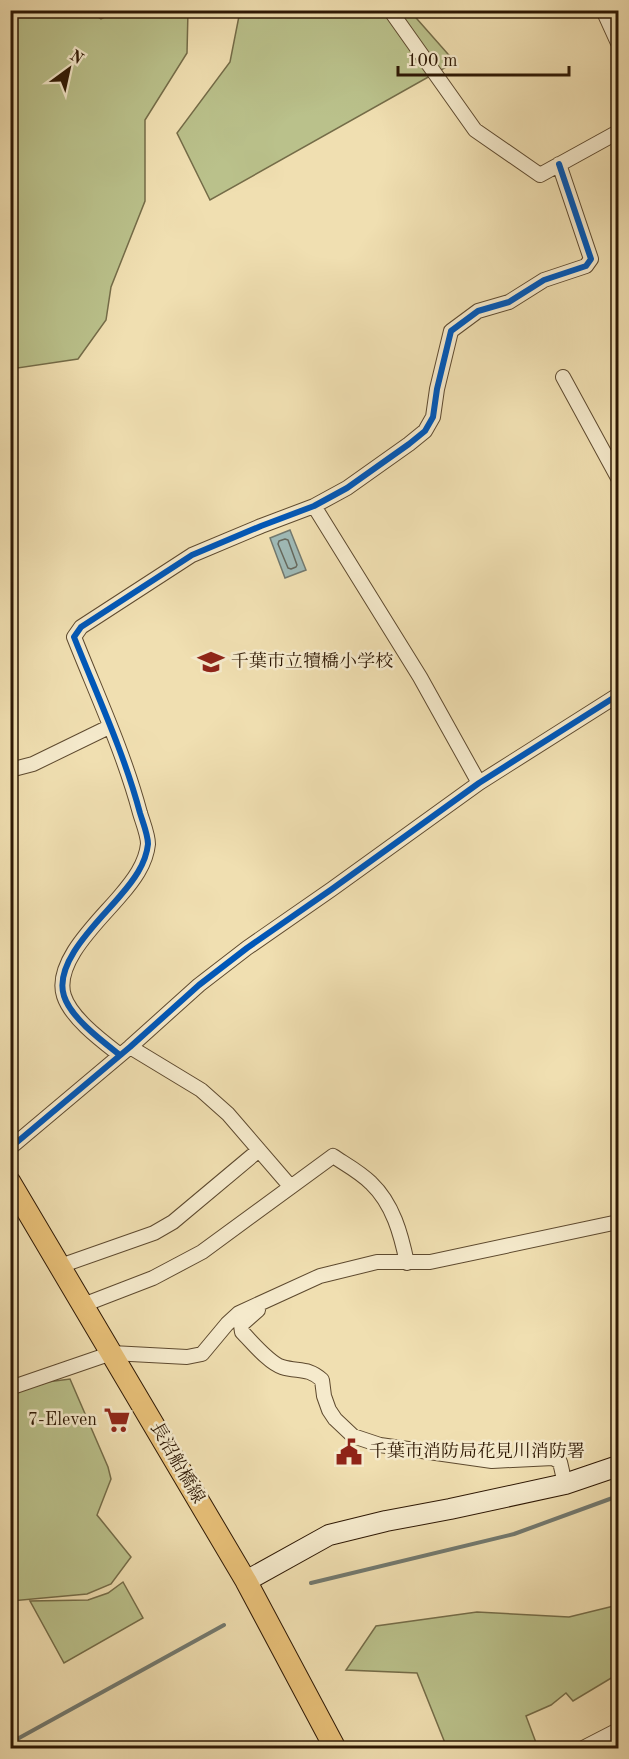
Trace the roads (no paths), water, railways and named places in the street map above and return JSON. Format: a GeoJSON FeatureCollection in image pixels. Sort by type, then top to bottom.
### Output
{"type":"FeatureCollection","features":[{"type":"Feature","properties":{"kind":"main road","name":"長沼船橋線"},"geometry":{"type":"LineString","coordinates":[[12,1188],[246,1581],[335,1749]]}},
{"type":"Feature","properties":{"kind":"street"},"geometry":{"type":"LineString","coordinates":[[390,10],[475,130],[540,175],[618,132]]}},
{"type":"Feature","properties":{"kind":"street"},"geometry":{"type":"LineString","coordinates":[[603,10],[618,43]]}},
{"type":"Feature","properties":{"kind":"street"},"geometry":{"type":"LineString","coordinates":[[290,1186],[228,1114],[201,1090],[103,1042],[75,1014],[64,996],[62,980],[72,953],[134,877],[144,861],[148,842],[134,790],[74,637],[81,627],[192,555],[261,525],[314,506],[347,488],[424,431],[433,417],[437,389],[451,331],[478,311],[509,302],[544,280],[586,266],[591,259],[559,164]]}},
{"type":"Feature","properties":{"kind":"street"},"geometry":{"type":"LineString","coordinates":[[563,377],[618,478]]}},
{"type":"Feature","properties":{"kind":"street"},"geometry":{"type":"LineString","coordinates":[[314,506],[420,677],[479,783]]}},
{"type":"Feature","properties":{"kind":"street"},"geometry":{"type":"LineString","coordinates":[[10,1148],[199,985],[247,948],[479,783],[618,695]]}},
{"type":"Feature","properties":{"kind":"street"},"geometry":{"type":"LineString","coordinates":[[10,770],[33,764],[109,727]]}},
{"type":"Feature","properties":{"kind":"street"},"geometry":{"type":"LineString","coordinates":[[60,1266],[154,1233],[173,1222],[259,1150]]}},
{"type":"Feature","properties":{"kind":"street"},"geometry":{"type":"LineString","coordinates":[[83,1305],[153,1278],[202,1252],[333,1156],[370,1182],[381,1194],[392,1212],[407,1263]]}},
{"type":"Feature","properties":{"kind":"street"},"geometry":{"type":"LineString","coordinates":[[10,1388],[112,1353],[187,1357],[202,1354],[239,1313],[320,1276],[349,1268],[377,1262],[430,1262],[618,1222]]}},
{"type":"Feature","properties":{"kind":"street"},"geometry":{"type":"LineString","coordinates":[[274,1297],[240,1325],[242,1332],[280,1367],[314,1372],[322,1380],[328,1410],[353,1436],[380,1445],[492,1461],[553,1458],[560,1462],[565,1484]]}},
{"type":"Feature","properties":{"kind":"street"},"geometry":{"type":"LineString","coordinates":[[246,1581],[329,1535],[565,1484],[618,1466]]}},
{"type":"Feature","properties":{"kind":"street"},"geometry":{"type":"LineString","coordinates":[[583,1749],[618,1730]]}},
{"type":"Feature","properties":{"kind":"water"},"geometry":{"type":"Polygon","coordinates":[[[290,530],[306,570],[285,578],[270,538],[290,530]]]}},
{"type":"Feature","properties":{"kind":"waterway"},"geometry":{"type":"LineString","coordinates":[[311,1583],[514,1534],[618,1496]]}},
{"type":"Feature","properties":{"kind":"waterway"},"geometry":{"type":"LineString","coordinates":[[10,1743],[224,1625]]}},
{"type":"Feature","properties":{"kind":"place","name":"千葉市立犢橋小学校"},"geometry":{"type":"Point","coordinates":[211,662]}},
{"type":"Feature","properties":{"kind":"place","name":"7-Eleven"},"geometry":{"type":"Point","coordinates":[117,1420]}},
{"type":"Feature","properties":{"kind":"place","name":"千葉市消防局花見川消防署"},"geometry":{"type":"Point","coordinates":[349,1452]}}]}
